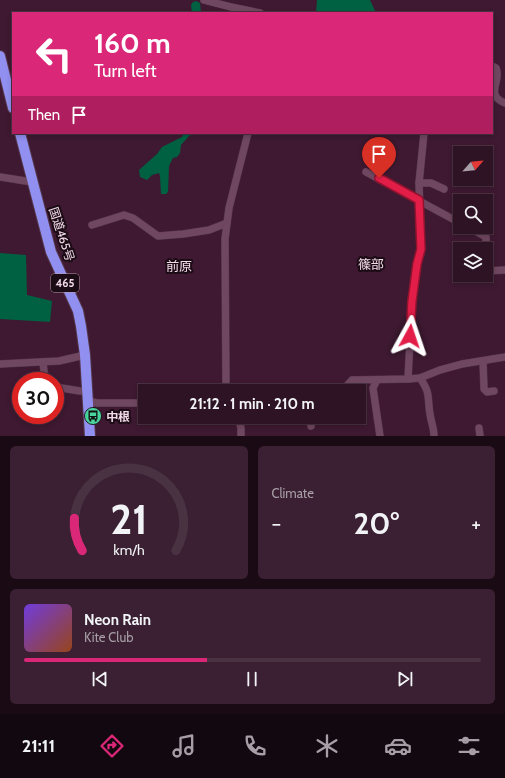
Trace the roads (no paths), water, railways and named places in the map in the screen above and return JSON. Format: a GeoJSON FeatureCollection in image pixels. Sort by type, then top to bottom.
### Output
{"type":"FeatureCollection","features":[{"type":"Feature","properties":{"kind":"highway"},"geometry":{"type":"LineString","coordinates":[[0,56],[3,81],[12,105]]}},
{"type":"Feature","properties":{"kind":"highway","name":"国道465号"},"geometry":{"type":"LineString","coordinates":[[20,134],[52,252],[78,311],[82,326],[90,436]]}},
{"type":"Feature","properties":{"kind":"street"},"geometry":{"type":"LineString","coordinates":[[204,0],[231,8],[254,12]]}},
{"type":"Feature","properties":{"kind":"street"},"geometry":{"type":"LineString","coordinates":[[493,66],[496,68],[498,73],[494,90],[495,96],[500,101],[505,103]]}},
{"type":"Feature","properties":{"kind":"street"},"geometry":{"type":"LineString","coordinates":[[227,384],[225,239],[229,208],[248,134]]}},
{"type":"Feature","properties":{"kind":"street"},"geometry":{"type":"LineString","coordinates":[[408,379],[412,301],[417,264],[421,249],[419,183],[424,134]]}},
{"type":"Feature","properties":{"kind":"street"},"geometry":{"type":"LineString","coordinates":[[366,172],[453,219]]}},
{"type":"Feature","properties":{"kind":"street"},"geometry":{"type":"LineString","coordinates":[[0,177],[32,182]]}},
{"type":"Feature","properties":{"kind":"street"},"geometry":{"type":"LineString","coordinates":[[419,183],[431,183],[444,189]]}},
{"type":"Feature","properties":{"kind":"street"},"geometry":{"type":"LineString","coordinates":[[92,225],[124,215],[133,218],[158,236],[209,230],[227,223]]}},
{"type":"Feature","properties":{"kind":"street"},"geometry":{"type":"LineString","coordinates":[[481,234],[486,237],[486,242]]}},
{"type":"Feature","properties":{"kind":"street"},"geometry":{"type":"LineString","coordinates":[[493,271],[505,270]]}},
{"type":"Feature","properties":{"kind":"street"},"geometry":{"type":"LineString","coordinates":[[0,364],[59,361],[85,355]]}},
{"type":"Feature","properties":{"kind":"street"},"geometry":{"type":"LineString","coordinates":[[348,384],[352,380],[420,378],[440,370],[462,364],[505,357]]}},
{"type":"Feature","properties":{"kind":"street"},"geometry":{"type":"LineString","coordinates":[[483,361],[484,389],[487,392],[494,391]]}},
{"type":"Feature","properties":{"kind":"street"},"geometry":{"type":"LineString","coordinates":[[43,362],[44,372]]}},
{"type":"Feature","properties":{"kind":"street"},"geometry":{"type":"LineString","coordinates":[[420,378],[428,391],[434,436]]}},
{"type":"Feature","properties":{"kind":"street"},"geometry":{"type":"LineString","coordinates":[[377,380],[373,388],[380,436]]}},
{"type":"Feature","properties":{"kind":"street"},"geometry":{"type":"LineString","coordinates":[[64,388],[80,391]]}},
{"type":"Feature","properties":{"kind":"street"},"geometry":{"type":"LineString","coordinates":[[88,401],[97,403],[138,403]]}},
{"type":"Feature","properties":{"kind":"street"},"geometry":{"type":"LineString","coordinates":[[240,424],[241,436]]}},
{"type":"Feature","properties":{"kind":"street"},"geometry":{"type":"LineString","coordinates":[[480,428],[480,436]]}},
{"type":"Feature","properties":{"kind":"place","name":"中根"},"geometry":{"type":"Point","coordinates":[93,416]}},
{"type":"Feature","properties":{"kind":"district","name":"篠部"},"geometry":{"type":"Point","coordinates":[371,264]}},
{"type":"Feature","properties":{"kind":"district","name":"前原"},"geometry":{"type":"Point","coordinates":[179,266]}}]}
